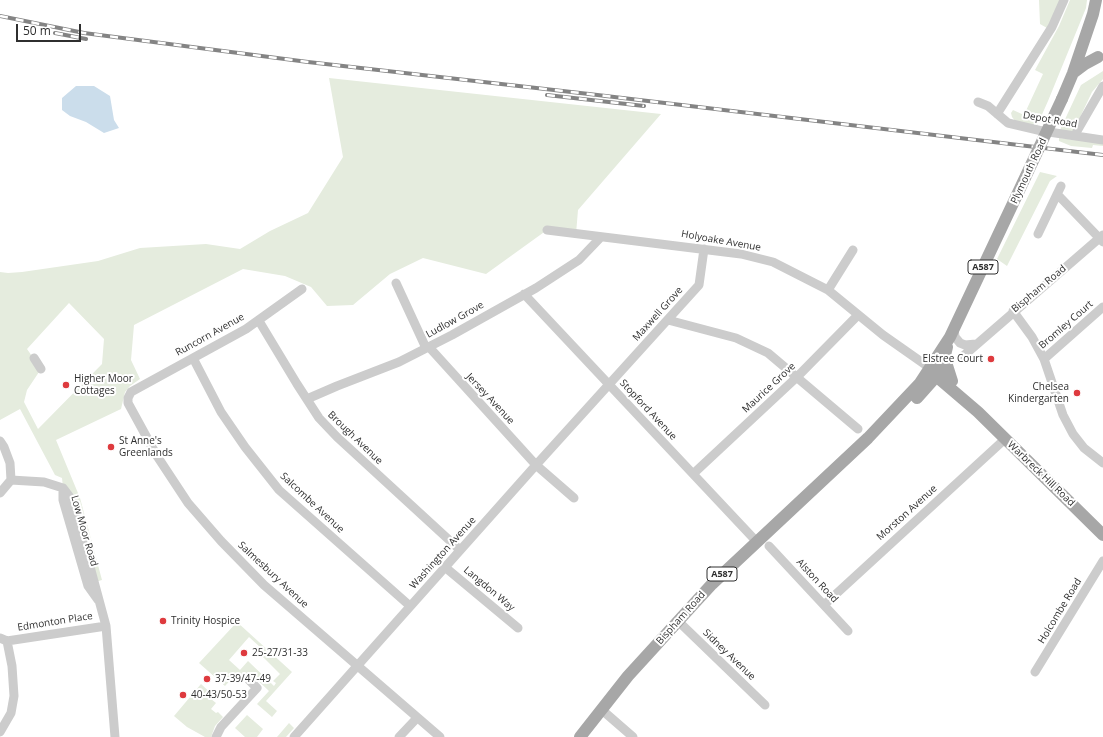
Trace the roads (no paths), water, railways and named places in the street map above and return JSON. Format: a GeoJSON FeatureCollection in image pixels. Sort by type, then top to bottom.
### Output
{"type":"FeatureCollection","features":[{"type":"Feature","properties":{"kind":"main road","name":"Plymouth Road"},"geometry":{"type":"LineString","coordinates":[[938,369],[952,332],[1062,99],[1073,73],[1096,0]]}},
{"type":"Feature","properties":{"kind":"main road"},"geometry":{"type":"LineString","coordinates":[[1079,55],[1100,57]]}},
{"type":"Feature","properties":{"kind":"main road"},"geometry":{"type":"LineString","coordinates":[[1073,73],[1085,64],[1100,57]]}},
{"type":"Feature","properties":{"kind":"main road","name":"Plymouth Road"},"geometry":{"type":"LineString","coordinates":[[938,369],[952,332]]}},
{"type":"Feature","properties":{"kind":"main road","name":"Warbreck Hill Road"},"geometry":{"type":"LineString","coordinates":[[938,369],[960,387],[978,412]]}},
{"type":"Feature","properties":{"kind":"main road","name":"Warbreck Hill Road"},"geometry":{"type":"LineString","coordinates":[[938,369],[1005,439],[1101,528]]}},
{"type":"Feature","properties":{"kind":"main road","name":"Bispham Road"},"geometry":{"type":"LineString","coordinates":[[580,737],[628,676],[712,584],[756,541],[880,427],[920,383],[938,369]]}},
{"type":"Feature","properties":{"kind":"street"},"geometry":{"type":"LineString","coordinates":[[997,114],[1052,27],[1064,0]]}},
{"type":"Feature","properties":{"kind":"street"},"geometry":{"type":"LineString","coordinates":[[1076,136],[1103,86]]}},
{"type":"Feature","properties":{"kind":"street","name":"Depot Road"},"geometry":{"type":"LineString","coordinates":[[978,102],[988,106],[1008,123],[1023,128],[1103,140]]}},
{"type":"Feature","properties":{"kind":"street"},"geometry":{"type":"LineString","coordinates":[[1038,234],[1059,190],[1102,239]]}},
{"type":"Feature","properties":{"kind":"street","name":"Holyoake Avenue"},"geometry":{"type":"LineString","coordinates":[[547,230],[704,249],[745,255],[772,262],[828,290],[858,315],[938,369]]}},
{"type":"Feature","properties":{"kind":"street","name":"Ludlow Grove"},"geometry":{"type":"LineString","coordinates":[[307,399],[399,362],[427,348],[524,294],[579,260],[601,237]]}},
{"type":"Feature","properties":{"kind":"street","name":"Bispham Road"},"geometry":{"type":"LineString","coordinates":[[961,358],[1013,311],[1102,239]]}},
{"type":"Feature","properties":{"kind":"street","name":"Maxwell Grove"},"geometry":{"type":"LineString","coordinates":[[608,385],[699,285],[704,249]]}},
{"type":"Feature","properties":{"kind":"street"},"geometry":{"type":"LineString","coordinates":[[828,290],[853,250]]}},
{"type":"Feature","properties":{"kind":"street","name":"Jersey Avenue"},"geometry":{"type":"LineString","coordinates":[[395,283],[427,348],[536,465],[574,498]]}},
{"type":"Feature","properties":{"kind":"street","name":"Runcorn Avenue"},"geometry":{"type":"LineString","coordinates":[[128,398],[131,392],[260,321],[302,289]]}},
{"type":"Feature","properties":{"kind":"street","name":"Stopford Avenue"},"geometry":{"type":"LineString","coordinates":[[524,294],[756,541]]}},
{"type":"Feature","properties":{"kind":"street","name":"Bromley Court"},"geometry":{"type":"LineString","coordinates":[[1044,359],[1103,307]]}},
{"type":"Feature","properties":{"kind":"street"},"geometry":{"type":"LineString","coordinates":[[1013,311],[1032,337],[1044,359],[1069,428],[1084,448],[1103,463]]}},
{"type":"Feature","properties":{"kind":"street","name":"Maurice Grove"},"geometry":{"type":"LineString","coordinates":[[693,474],[797,377],[858,315]]}},
{"type":"Feature","properties":{"kind":"street"},"geometry":{"type":"LineString","coordinates":[[668,320],[736,338],[768,353],[858,429]]}},
{"type":"Feature","properties":{"kind":"street","name":"Brough Avenue"},"geometry":{"type":"LineString","coordinates":[[260,321],[319,418],[337,437],[460,550]]}},
{"type":"Feature","properties":{"kind":"street"},"geometry":{"type":"LineString","coordinates":[[952,332],[960,343],[965,345],[976,344]]}},
{"type":"Feature","properties":{"kind":"street"},"geometry":{"type":"LineString","coordinates":[[34,358],[41,369]]}},
{"type":"Feature","properties":{"kind":"street","name":"Salcombe Avenue"},"geometry":{"type":"LineString","coordinates":[[193,358],[221,412],[245,447],[279,490],[410,606]]}},
{"type":"Feature","properties":{"kind":"street","name":"Washington Avenue"},"geometry":{"type":"LineString","coordinates":[[294,737],[359,666],[410,606],[446,568],[460,550],[608,385]]}},
{"type":"Feature","properties":{"kind":"street","name":"Salmesbury Avenue"},"geometry":{"type":"LineString","coordinates":[[128,398],[128,403],[156,456],[188,503],[220,540],[264,585],[440,737]]}},
{"type":"Feature","properties":{"kind":"street","name":"Morston Avenue"},"geometry":{"type":"LineString","coordinates":[[824,604],[1005,439]]}},
{"type":"Feature","properties":{"kind":"street"},"geometry":{"type":"LineString","coordinates":[[0,441],[10,463],[12,480],[0,493]]}},
{"type":"Feature","properties":{"kind":"street","name":"Low Moor Road"},"geometry":{"type":"LineString","coordinates":[[12,480],[44,482],[63,488],[72,500],[106,626],[114,737]]}},
{"type":"Feature","properties":{"kind":"street","name":"Alston Road"},"geometry":{"type":"LineString","coordinates":[[769,546],[848,631]]}},
{"type":"Feature","properties":{"kind":"street","name":"Holcombe Road"},"geometry":{"type":"LineString","coordinates":[[1035,672],[1103,561]]}},
{"type":"Feature","properties":{"kind":"street","name":"Langdon Way"},"geometry":{"type":"LineString","coordinates":[[446,568],[518,628]]}},
{"type":"Feature","properties":{"kind":"street","name":"Sidney Avenue"},"geometry":{"type":"LineString","coordinates":[[678,621],[764,705]]}},
{"type":"Feature","properties":{"kind":"street","name":"Edmonton Place"},"geometry":{"type":"LineString","coordinates":[[0,732],[11,713],[14,696],[12,666],[4,640],[106,626]]}},
{"type":"Feature","properties":{"kind":"street"},"geometry":{"type":"LineString","coordinates":[[216,737],[221,727],[261,690],[249,680]]}},
{"type":"Feature","properties":{"kind":"street"},"geometry":{"type":"LineString","coordinates":[[602,710],[633,737]]}},
{"type":"Feature","properties":{"kind":"street"},"geometry":{"type":"LineString","coordinates":[[399,737],[417,718]]}},
{"type":"Feature","properties":{"kind":"water"},"geometry":{"type":"Polygon","coordinates":[[[76,86],[94,86],[110,96],[114,120],[119,128],[104,133],[86,122],[70,116],[62,110],[62,98],[76,86]]]}},
{"type":"Feature","properties":{"kind":"railway"},"geometry":{"type":"LineString","coordinates":[[0,16],[84,33],[308,62],[1103,155]]}},
{"type":"Feature","properties":{"kind":"railway"},"geometry":{"type":"LineString","coordinates":[[55,33],[86,39]]}},
{"type":"Feature","properties":{"kind":"railway"},"geometry":{"type":"LineString","coordinates":[[547,95],[644,106]]}},
{"type":"Feature","properties":{"kind":"place","name":"Elstree Court"},"geometry":{"type":"Point","coordinates":[991,359]}},
{"type":"Feature","properties":{"kind":"place","name":"Higher Moor Cottages"},"geometry":{"type":"Point","coordinates":[66,385]}},
{"type":"Feature","properties":{"kind":"place","name":"Chelsea Kindergarten"},"geometry":{"type":"Point","coordinates":[1077,393]}},
{"type":"Feature","properties":{"kind":"place","name":"St Anne's Greenlands"},"geometry":{"type":"Point","coordinates":[111,447]}},
{"type":"Feature","properties":{"kind":"place","name":"Trinity Hospice"},"geometry":{"type":"Point","coordinates":[163,621]}},
{"type":"Feature","properties":{"kind":"place","name":"25-27/31-33"},"geometry":{"type":"Point","coordinates":[244,653]}},
{"type":"Feature","properties":{"kind":"place","name":"37-39/47-49"},"geometry":{"type":"Point","coordinates":[207,679]}},
{"type":"Feature","properties":{"kind":"place","name":"40-43/50-53"},"geometry":{"type":"Point","coordinates":[183,695]}}]}
